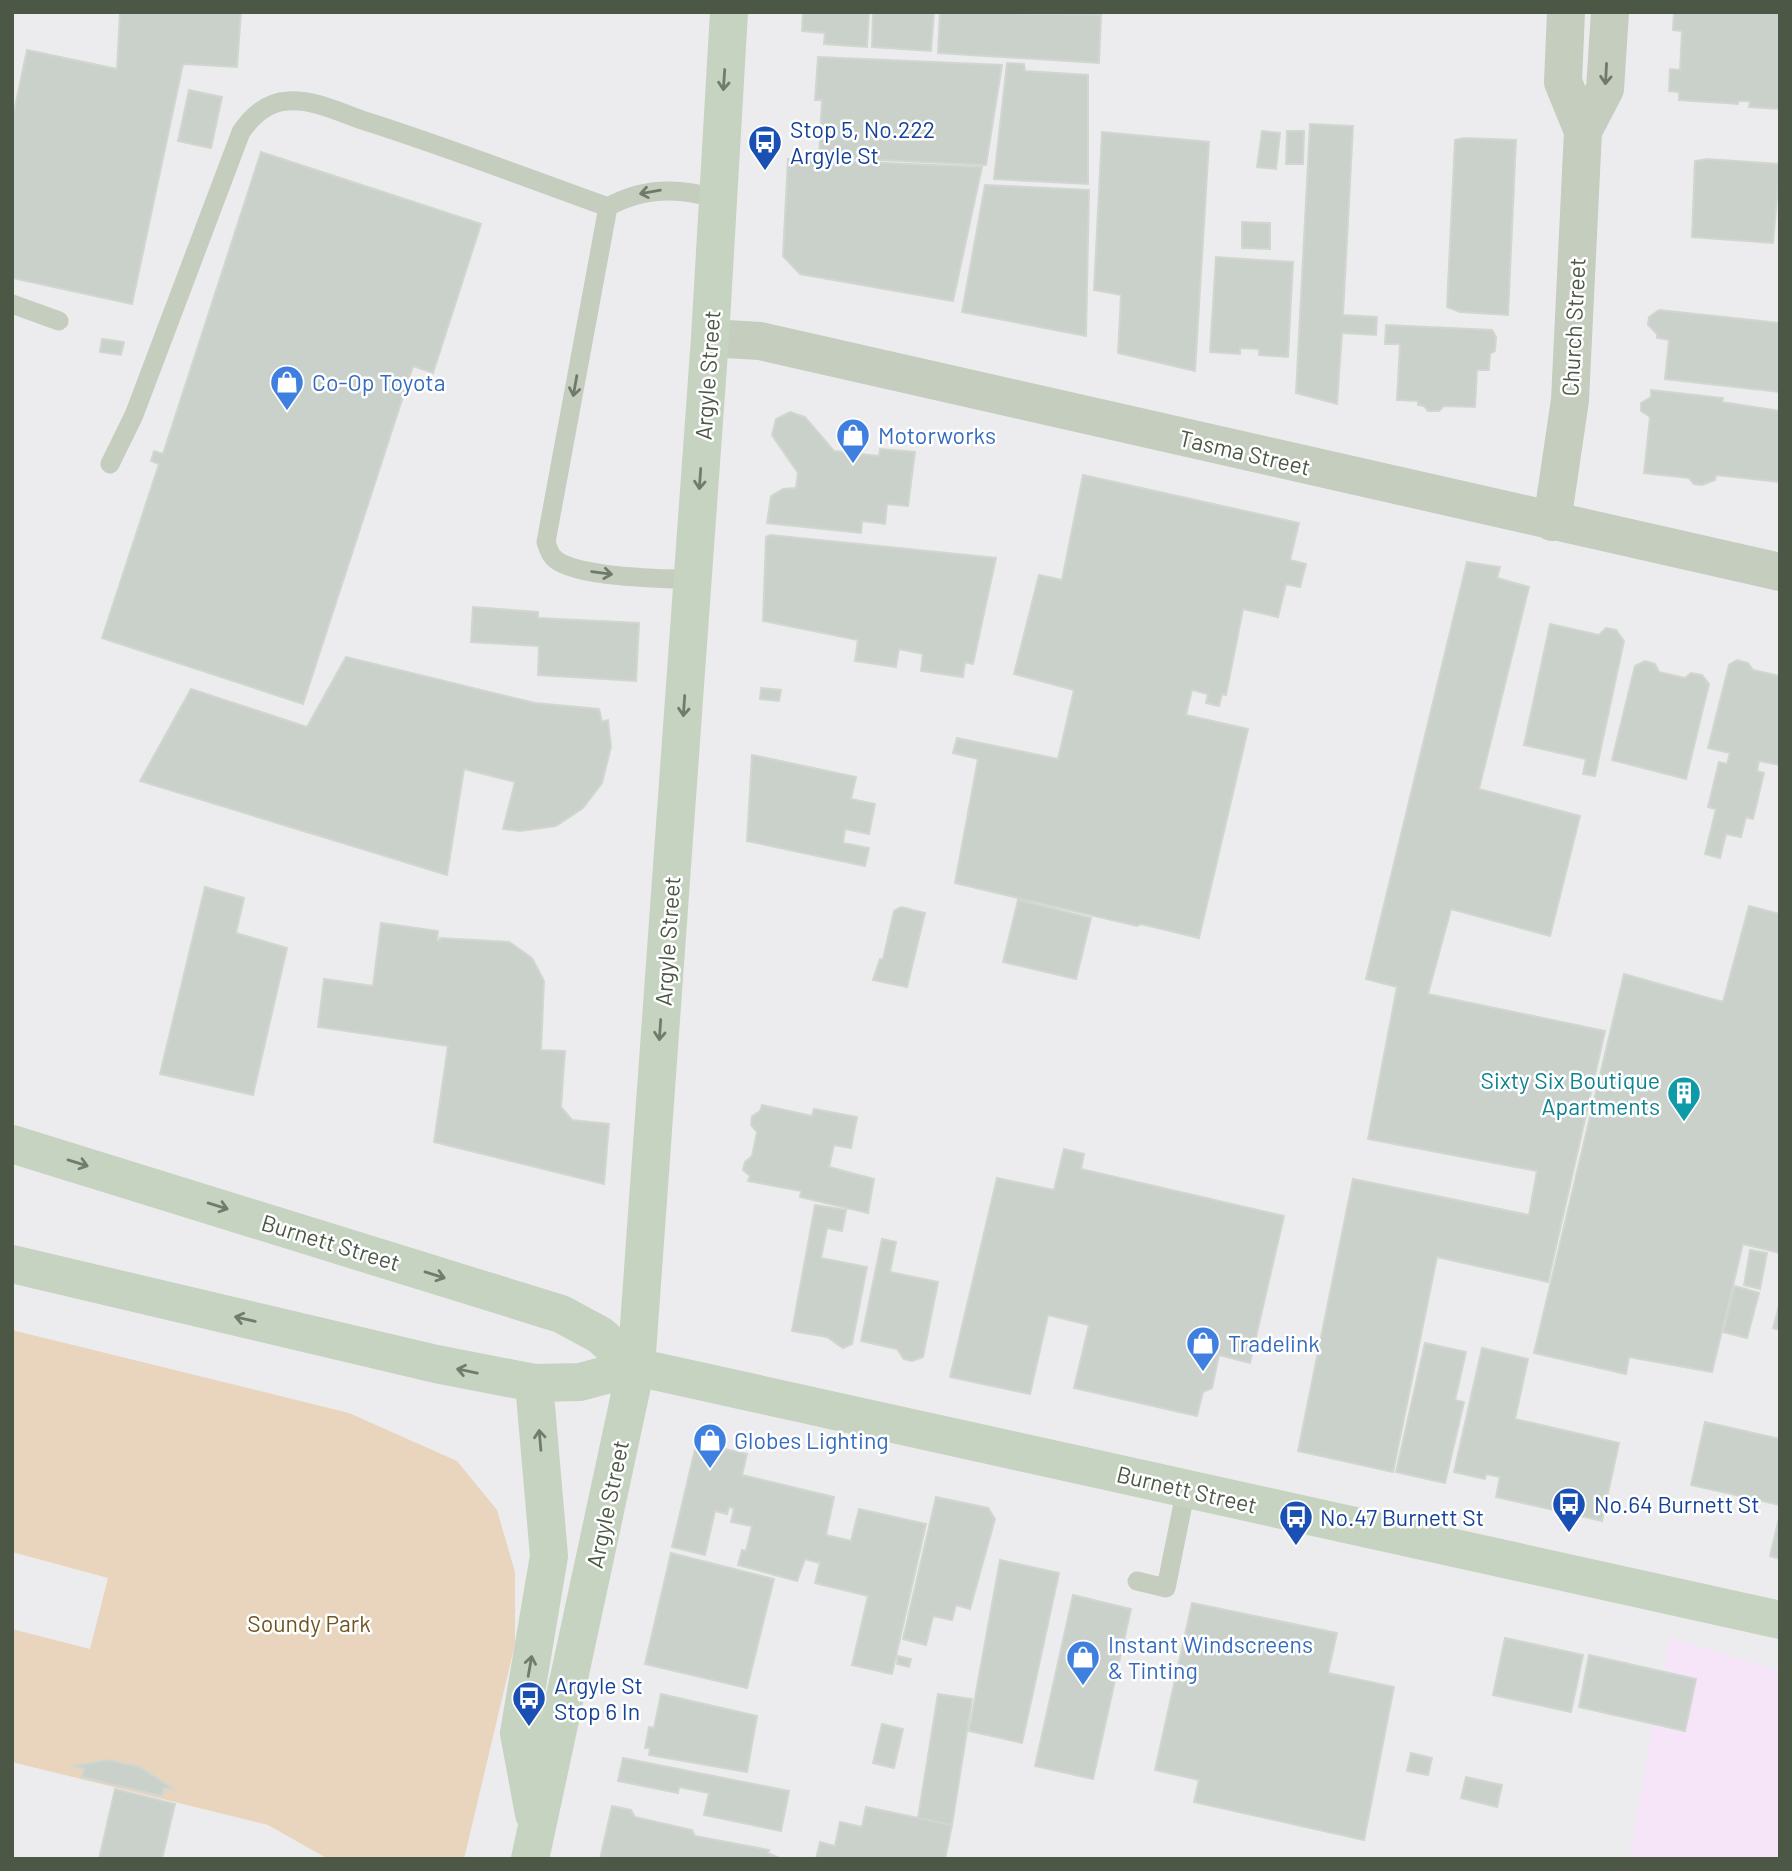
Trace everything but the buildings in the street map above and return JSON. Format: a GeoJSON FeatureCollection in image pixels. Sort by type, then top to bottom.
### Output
{"type":"FeatureCollection","features":[{"type":"Feature","properties":{"kind":"main road","name":"Argyle Street"},"geometry":{"type":"LineString","coordinates":[[534,1844],[636,1367],[710,338],[729,12]]}},
{"type":"Feature","properties":{"kind":"main road","name":"Burnett Street"},"geometry":{"type":"LineString","coordinates":[[12,1144],[561,1314],[600,1335],[636,1367]]}},
{"type":"Feature","properties":{"kind":"main road","name":"Burnett Street"},"geometry":{"type":"LineString","coordinates":[[12,1264],[436,1364],[534,1383],[580,1382],[636,1367],[1780,1619]]}},
{"type":"Feature","properties":{"kind":"main road"},"geometry":{"type":"LineString","coordinates":[[534,1383],[549,1556],[519,1733],[534,1844]]}},
{"type":"Feature","properties":{"kind":"street","name":"Church Street"},"geometry":{"type":"LineString","coordinates":[[1566,12],[1563,82],[1583,131]]}},
{"type":"Feature","properties":{"kind":"street","name":"Church Street"},"geometry":{"type":"LineString","coordinates":[[1552,522],[1570,400],[1583,131],[1605,89],[1610,12]]}},
{"type":"Feature","properties":{"kind":"street","name":"Tasma Street"},"geometry":{"type":"LineString","coordinates":[[710,338],[760,341],[1780,572]]}},
{"type":"Feature","properties":{"kind":"lane"},"geometry":{"type":"LineString","coordinates":[[110,464],[134,415],[241,132],[251,117],[267,107],[286,101],[306,102],[418,138],[608,207],[626,197],[667,190],[693,191],[717,199]]}},
{"type":"Feature","properties":{"kind":"lane"},"geometry":{"type":"LineString","coordinates":[[608,207],[546,542],[551,556],[565,566],[601,574],[693,580]]}},
{"type":"Feature","properties":{"kind":"lane"},"geometry":{"type":"LineString","coordinates":[[12,304],[59,321]]}},
{"type":"Feature","properties":{"kind":"lane"},"geometry":{"type":"LineString","coordinates":[[1137,1581],[1166,1587],[1186,1489]]}},
{"type":"Feature","properties":{"kind":"shaded area"},"geometry":{"type":"Polygon","coordinates":[[[1669,1638],[1780,1671],[1780,1859],[1629,1859],[1669,1638]]]}},
{"type":"Feature","properties":{"kind":"green space","name":"Soundy Park"},"geometry":{"type":"Polygon","coordinates":[[[12,1330],[349,1413],[457,1461],[497,1510],[515,1572],[515,1644],[464,1859],[328,1859],[268,1825],[12,1762],[12,1629],[90,1649],[108,1578],[12,1552],[12,1330]]]}},
{"type":"Feature","properties":{"kind":"place","name":"Stop 5, No.222 Argyle St"},"geometry":{"type":"Point","coordinates":[765,172]}},
{"type":"Feature","properties":{"kind":"place","name":"Co-Op Toyota"},"geometry":{"type":"Point","coordinates":[287,412]}},
{"type":"Feature","properties":{"kind":"place","name":"Motorworks"},"geometry":{"type":"Point","coordinates":[853,465]}},
{"type":"Feature","properties":{"kind":"place","name":"Sixty Six Boutique Apartments"},"geometry":{"type":"Point","coordinates":[1684,1123]}},
{"type":"Feature","properties":{"kind":"place","name":"Tradelink"},"geometry":{"type":"Point","coordinates":[1203,1373]}},
{"type":"Feature","properties":{"kind":"place","name":"Globes Lighting"},"geometry":{"type":"Point","coordinates":[710,1470]}},
{"type":"Feature","properties":{"kind":"place","name":"No.64 Burnett St"},"geometry":{"type":"Point","coordinates":[1569,1534]}},
{"type":"Feature","properties":{"kind":"place","name":"No.47 Burnett St"},"geometry":{"type":"Point","coordinates":[1296,1547]}},
{"type":"Feature","properties":{"kind":"place","name":"Instant Windscreens & Tinting"},"geometry":{"type":"Point","coordinates":[1083,1687]}},
{"type":"Feature","properties":{"kind":"place","name":"Argyle St Stop 6 In"},"geometry":{"type":"Point","coordinates":[529,1728]}}]}
